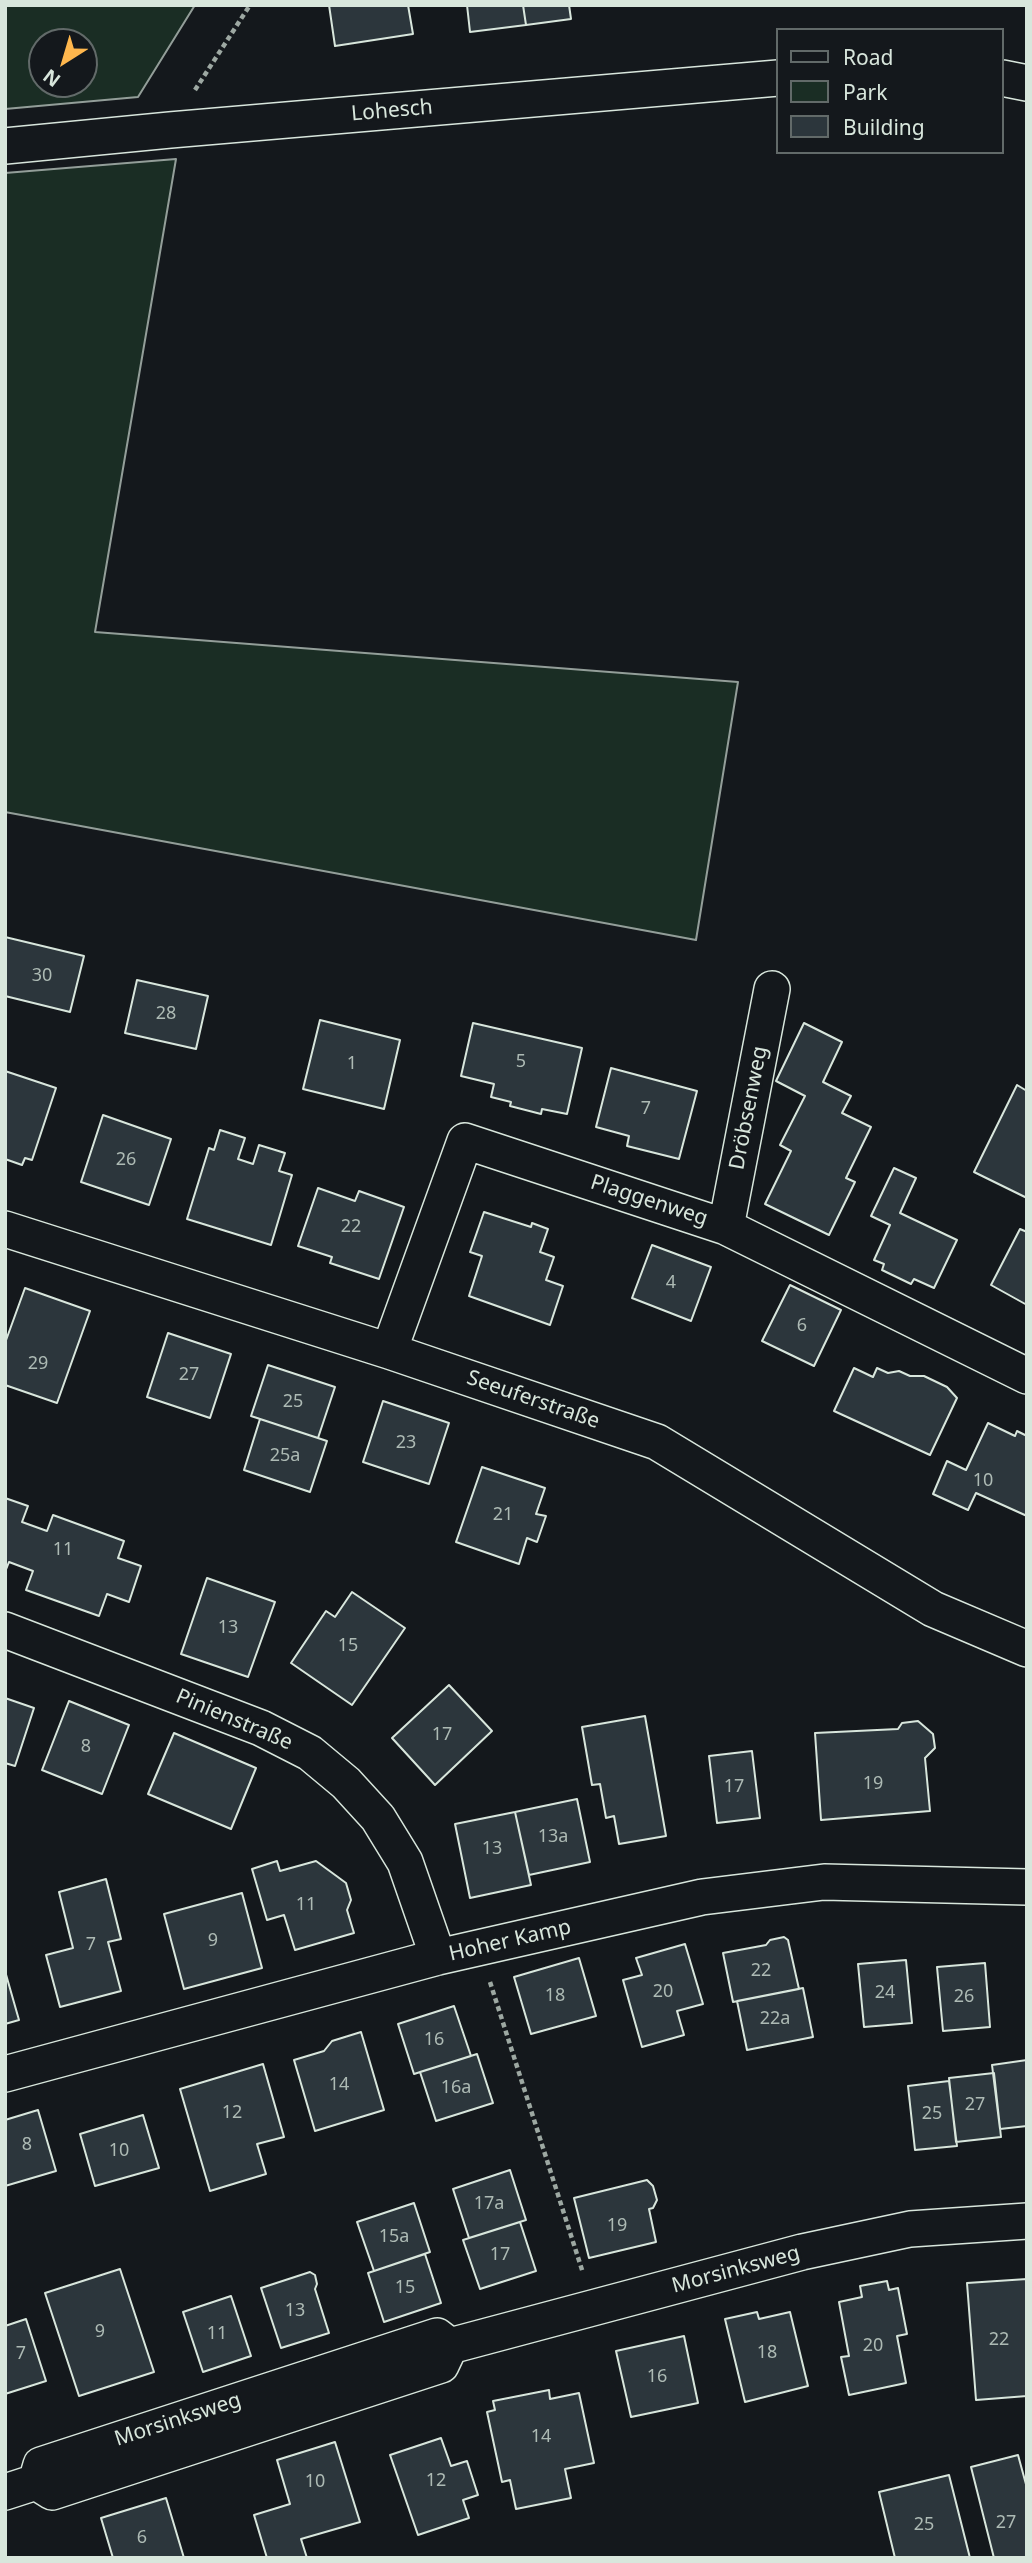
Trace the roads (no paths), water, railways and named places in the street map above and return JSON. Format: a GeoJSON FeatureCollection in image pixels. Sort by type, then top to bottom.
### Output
{"type":"FeatureCollection","features":[{"type":"Feature","properties":{"kind":"street","name":"Lohesch"},"geometry":{"type":"LineString","coordinates":[[5,146],[776,78]]}},
{"type":"Feature","properties":{"kind":"street"},"geometry":{"type":"LineString","coordinates":[[1004,78],[1027,83]]}},
{"type":"Feature","properties":{"kind":"street","name":"Dröbsenweg"},"geometry":{"type":"LineString","coordinates":[[726,1227],[772,989]]}},
{"type":"Feature","properties":{"kind":"street","name":"Plaggenweg"},"geometry":{"type":"LineString","coordinates":[[389,1351],[465,1141],[726,1227],[1027,1376]]}},
{"type":"Feature","properties":{"kind":"street","name":"Seeuferstraße"},"geometry":{"type":"LineString","coordinates":[[5,1229],[389,1351],[657,1442],[933,1609],[1027,1649]]}},
{"type":"Feature","properties":{"kind":"street","name":"Pinienstraße"},"geometry":{"type":"LineString","coordinates":[[5,1630],[261,1728],[310,1753],[346,1783],[379,1818],[405,1862],[439,1957]]}},
{"type":"Feature","properties":{"kind":"street","name":"Hoher Kamp"},"geometry":{"type":"LineString","coordinates":[[5,2074],[439,1957],[702,1898],[824,1882],[1027,1887]]}},
{"type":"Feature","properties":{"kind":"street","name":"Morsinksweg"},"geometry":{"type":"LineString","coordinates":[[20,2487],[52,2492],[441,2365],[450,2346],[802,2252],[911,2229],[1027,2221]]}}]}
